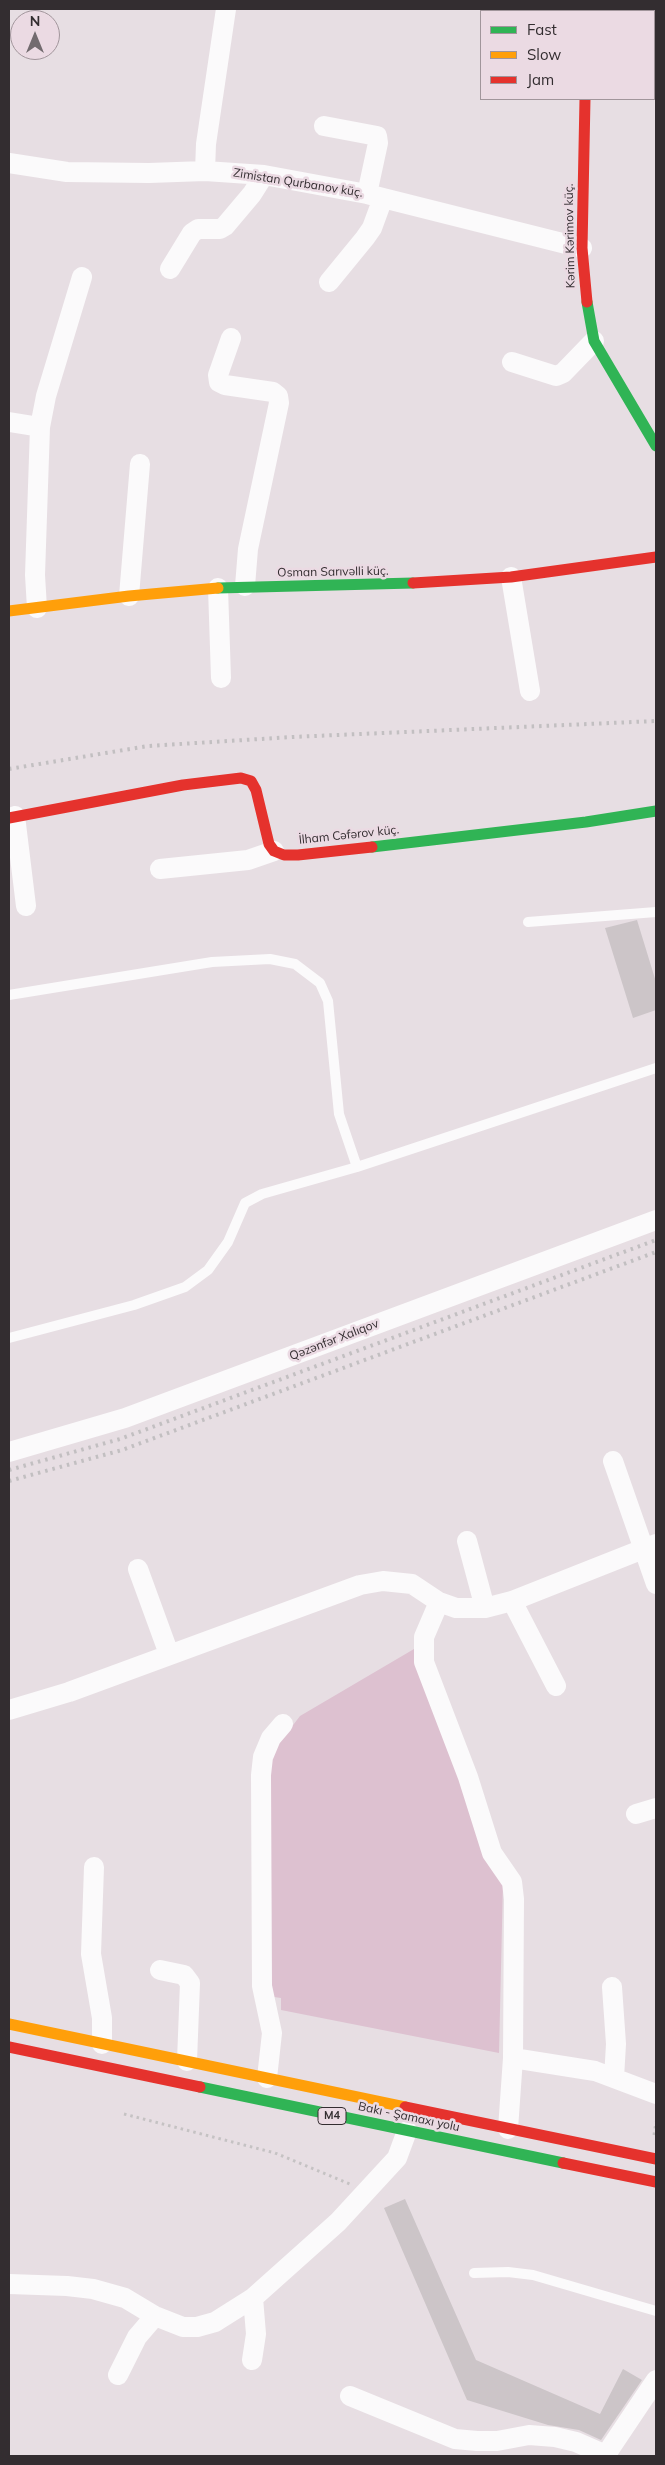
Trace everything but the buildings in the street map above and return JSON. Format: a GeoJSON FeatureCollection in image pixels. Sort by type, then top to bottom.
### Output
{"type":"FeatureCollection","features":[{"type":"Feature","properties":{"kind":"main road","name":"Kərim Kərimov küç."},"geometry":{"type":"LineString","coordinates":[[585,100],[582,248],[585,296],[594,341],[656,446]]}},
{"type":"Feature","properties":{"kind":"main road","name":"Osman Sarıvəlli küç."},"geometry":{"type":"LineString","coordinates":[[9,611],[129,596],[245,586],[420,584],[511,577],[656,557]]}},
{"type":"Feature","properties":{"kind":"main road"},"geometry":{"type":"LineString","coordinates":[[12,817],[182,785],[241,778],[251,780],[256,790],[266,837],[274,851]]}},
{"type":"Feature","properties":{"kind":"main road","name":"İlham Cəfərov küç."},"geometry":{"type":"LineString","coordinates":[[274,851],[284,855],[298,855],[586,822],[656,811]]}},
{"type":"Feature","properties":{"kind":"main road","name":"Bakı - Şamaxı yolu"},"geometry":{"type":"LineString","coordinates":[[9,2024],[656,2159]]}},
{"type":"Feature","properties":{"kind":"main road","name":"Bakı - Şamaxı yolu"},"geometry":{"type":"LineString","coordinates":[[9,2047],[656,2182]]}},
{"type":"Feature","properties":{"kind":"street"},"geometry":{"type":"LineString","coordinates":[[205,171],[207,136],[226,9]]}},
{"type":"Feature","properties":{"kind":"street"},"geometry":{"type":"LineString","coordinates":[[324,126],[377,136],[378,143],[372,228],[329,282]]}},
{"type":"Feature","properties":{"kind":"street","name":"Zimistan Qurbanov küç."},"geometry":{"type":"LineString","coordinates":[[9,162],[66,172],[149,173],[205,171],[264,175],[375,196],[582,248]]}},
{"type":"Feature","properties":{"kind":"street"},"geometry":{"type":"LineString","coordinates":[[170,269],[192,232],[198,229],[220,229],[224,226],[252,194],[264,175]]}},
{"type":"Feature","properties":{"kind":"street"},"geometry":{"type":"LineString","coordinates":[[37,608],[35,575],[40,427],[46,396],[82,277]]}},
{"type":"Feature","properties":{"kind":"street"},"geometry":{"type":"LineString","coordinates":[[231,338],[218,375],[219,382],[224,386],[273,392],[278,396],[279,402],[248,549],[245,586]]}},
{"type":"Feature","properties":{"kind":"street"},"geometry":{"type":"LineString","coordinates":[[512,362],[556,376],[562,373],[594,341]]}},
{"type":"Feature","properties":{"kind":"street"},"geometry":{"type":"LineString","coordinates":[[9,422],[40,427]]}},
{"type":"Feature","properties":{"kind":"street"},"geometry":{"type":"LineString","coordinates":[[129,596],[140,464]]}},
{"type":"Feature","properties":{"kind":"street"},"geometry":{"type":"LineString","coordinates":[[511,577],[530,691]]}},
{"type":"Feature","properties":{"kind":"street"},"geometry":{"type":"LineString","coordinates":[[218,588],[221,678]]}},
{"type":"Feature","properties":{"kind":"street"},"geometry":{"type":"LineString","coordinates":[[12,817],[26,906]]}},
{"type":"Feature","properties":{"kind":"street"},"geometry":{"type":"LineString","coordinates":[[160,869],[248,860],[274,851]]}},
{"type":"Feature","properties":{"kind":"street","name":"Qəzənfər Xalıqov"},"geometry":{"type":"LineString","coordinates":[[9,1452],[125,1418],[656,1220]]}},
{"type":"Feature","properties":{"kind":"street"},"geometry":{"type":"LineString","coordinates":[[613,1461],[650,1547],[656,1584]]}},
{"type":"Feature","properties":{"kind":"street"},"geometry":{"type":"LineString","coordinates":[[467,1541],[485,1608]]}},
{"type":"Feature","properties":{"kind":"street"},"geometry":{"type":"LineString","coordinates":[[9,1710],[69,1692],[360,1585],[383,1581],[412,1584],[439,1602],[456,1608],[485,1608],[512,1601],[650,1547]]}},
{"type":"Feature","properties":{"kind":"street"},"geometry":{"type":"LineString","coordinates":[[138,1569],[169,1654]]}},
{"type":"Feature","properties":{"kind":"street"},"geometry":{"type":"LineString","coordinates":[[512,1601],[556,1686]]}},
{"type":"Feature","properties":{"kind":"street"},"geometry":{"type":"LineString","coordinates":[[439,1602],[424,1637],[424,1662],[468,1777],[492,1853],[512,1882],[514,1899],[513,2058],[508,2129]]}},
{"type":"Feature","properties":{"kind":"street"},"geometry":{"type":"LineString","coordinates":[[268,2078],[272,2032],[262,1986],[261,1775],[263,1757],[272,1738],[283,1724]]}},
{"type":"Feature","properties":{"kind":"street"},"geometry":{"type":"LineString","coordinates":[[636,1814],[656,1808]]}},
{"type":"Feature","properties":{"kind":"street"},"geometry":{"type":"LineString","coordinates":[[94,1867],[91,1954],[102,2018],[102,2044]]}},
{"type":"Feature","properties":{"kind":"street"},"geometry":{"type":"LineString","coordinates":[[160,1970],[184,1976],[190,1983],[186,2061]]}},
{"type":"Feature","properties":{"kind":"street"},"geometry":{"type":"LineString","coordinates":[[612,1987],[616,2044],[614,2078]]}},
{"type":"Feature","properties":{"kind":"street"},"geometry":{"type":"LineString","coordinates":[[513,2058],[573,2066],[614,2078],[656,2094]]}},
{"type":"Feature","properties":{"kind":"street"},"geometry":{"type":"LineString","coordinates":[[9,2284],[93,2289],[125,2298],[155,2316],[182,2327],[197,2327],[215,2322],[253,2298],[338,2222],[397,2158],[407,2131]]}},
{"type":"Feature","properties":{"kind":"street"},"geometry":{"type":"LineString","coordinates":[[252,2360],[256,2334],[253,2298]]}},
{"type":"Feature","properties":{"kind":"street"},"geometry":{"type":"LineString","coordinates":[[118,2375],[137,2337],[155,2316]]}},
{"type":"Feature","properties":{"kind":"street"},"geometry":{"type":"LineString","coordinates":[[350,2396],[440,2434],[455,2438],[497,2441],[529,2435],[555,2437],[576,2442],[606,2456],[656,2380]]}},
{"type":"Feature","properties":{"kind":"lane"},"geometry":{"type":"LineString","coordinates":[[528,922],[656,912]]}},
{"type":"Feature","properties":{"kind":"lane"},"geometry":{"type":"LineString","coordinates":[[9,995],[212,962],[270,959],[295,964],[320,983],[328,1002],[339,1114],[357,1166]]}},
{"type":"Feature","properties":{"kind":"lane"},"geometry":{"type":"LineString","coordinates":[[9,1338],[134,1305],[184,1287],[208,1270],[228,1242],[245,1203],[262,1194],[357,1166],[656,1068]]}},
{"type":"Feature","properties":{"kind":"lane"},"geometry":{"type":"LineString","coordinates":[[474,2274],[508,2272],[533,2275],[656,2311]]}},
{"type":"Feature","properties":{"kind":"path"},"geometry":{"type":"LineString","coordinates":[[124,2114],[275,2153],[366,2191]]}},
{"type":"Feature","properties":{"kind":"path"},"geometry":{"type":"LineString","coordinates":[[656,2122],[653,2135],[656,2136]]}},
{"type":"Feature","properties":{"kind":"shaded area"},"geometry":{"type":"Polygon","coordinates":[[[414,1649],[503,1882],[499,2053],[281,2010],[281,1998],[267,1996],[271,1754],[300,1716],[414,1649]]]}},
{"type":"Feature","properties":{"kind":"railway"},"geometry":{"type":"LineString","coordinates":[[9,769],[148,746],[292,737],[656,721]]}},
{"type":"Feature","properties":{"kind":"railway"},"geometry":{"type":"LineString","coordinates":[[9,1470],[120,1439],[656,1240]]}},
{"type":"Feature","properties":{"kind":"railway"},"geometry":{"type":"LineString","coordinates":[[9,1481],[122,1450],[656,1252]]}},
{"type":"Feature","properties":{"kind":"traffic: fast"},"geometry":{"type":"LineString","coordinates":[[587,302],[594,341],[656,446]]}},
{"type":"Feature","properties":{"kind":"traffic: fast"},"geometry":{"type":"LineString","coordinates":[[218,588],[413,583]]}},
{"type":"Feature","properties":{"kind":"traffic: fast"},"geometry":{"type":"LineString","coordinates":[[372,847],[586,822],[656,811]]}},
{"type":"Feature","properties":{"kind":"traffic: fast"},"geometry":{"type":"LineString","coordinates":[[200,2087],[563,2163]]}},
{"type":"Feature","properties":{"kind":"traffic: slow"},"geometry":{"type":"LineString","coordinates":[[9,611],[129,596],[218,588]]}},
{"type":"Feature","properties":{"kind":"traffic: slow"},"geometry":{"type":"LineString","coordinates":[[9,2024],[405,2107]]}},
{"type":"Feature","properties":{"kind":"traffic: jam"},"geometry":{"type":"LineString","coordinates":[[585,100],[582,248],[587,302]]}},
{"type":"Feature","properties":{"kind":"traffic: jam"},"geometry":{"type":"LineString","coordinates":[[413,583],[511,577],[656,557]]}},
{"type":"Feature","properties":{"kind":"traffic: jam"},"geometry":{"type":"LineString","coordinates":[[9,818],[183,785],[241,778],[251,781],[256,790],[269,844],[274,851],[284,855],[298,855],[372,847]]}},
{"type":"Feature","properties":{"kind":"traffic: jam"},"geometry":{"type":"LineString","coordinates":[[9,2047],[200,2087]]}},
{"type":"Feature","properties":{"kind":"traffic: jam"},"geometry":{"type":"LineString","coordinates":[[405,2107],[656,2159]]}},
{"type":"Feature","properties":{"kind":"traffic: jam"},"geometry":{"type":"LineString","coordinates":[[563,2163],[656,2182]]}}]}
